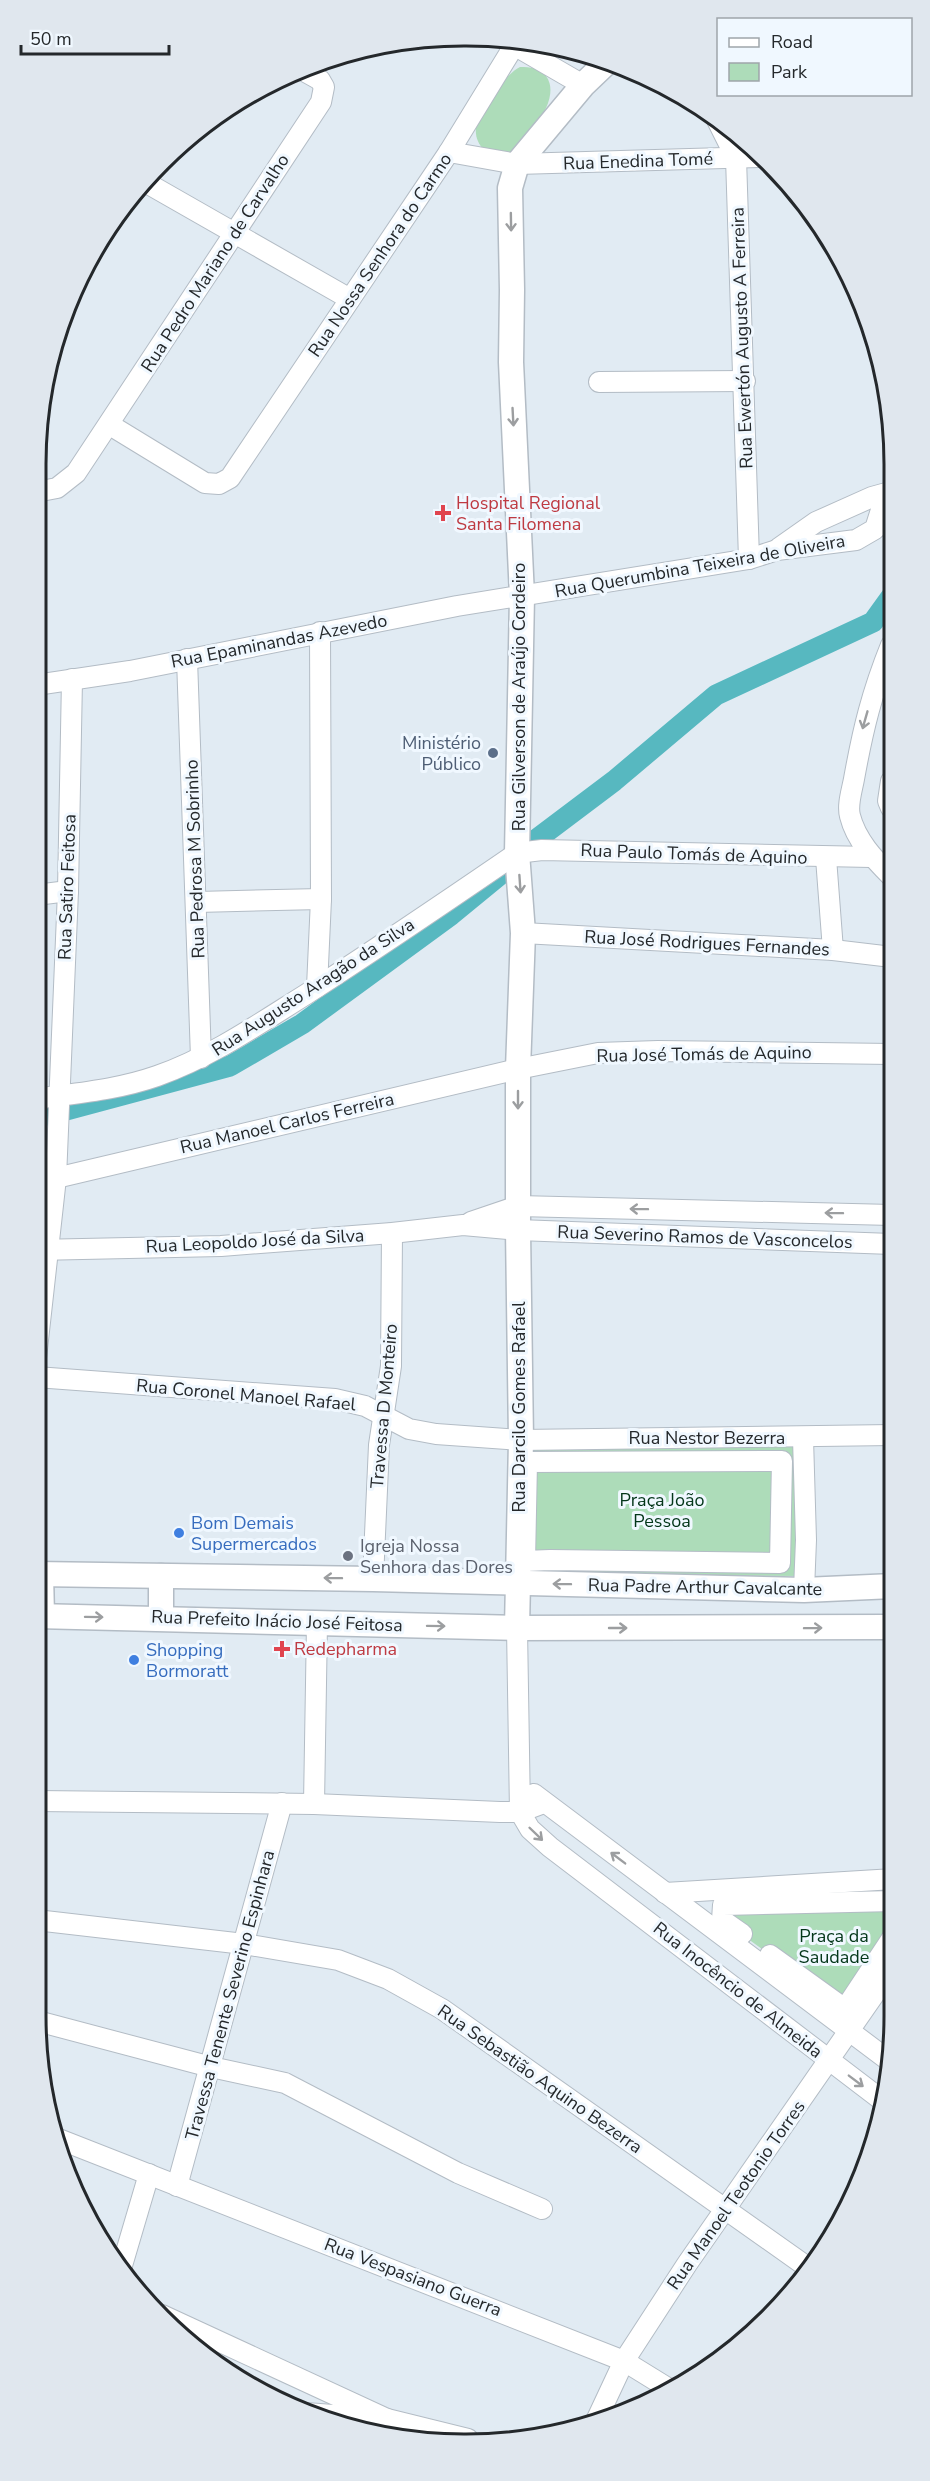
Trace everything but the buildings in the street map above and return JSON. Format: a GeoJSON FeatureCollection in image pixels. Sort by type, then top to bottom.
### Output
{"type":"FeatureCollection","features":[{"type":"Feature","properties":{"kind":"main road"},"geometry":{"type":"LineString","coordinates":[[517,164],[599,69]]}},
{"type":"Feature","properties":{"kind":"main road","name":"Rua Gilverson de Araújo Cordeiro"},"geometry":{"type":"LineString","coordinates":[[517,164],[510,188],[512,290],[510,362],[522,597],[518,853],[523,933],[518,1218]]}},
{"type":"Feature","properties":{"kind":"main road","name":"Rua Darcilo Gomes Rafael"},"geometry":{"type":"LineString","coordinates":[[517,1628],[524,1451],[518,1218]]}},
{"type":"Feature","properties":{"kind":"main road"},"geometry":{"type":"LineString","coordinates":[[46,1574],[517,1583]]}},
{"type":"Feature","properties":{"kind":"main road"},"geometry":{"type":"LineString","coordinates":[[161,1576],[161,1618]]}},
{"type":"Feature","properties":{"kind":"main road","name":"Rua Padre Arthur Cavalcante"},"geometry":{"type":"LineString","coordinates":[[517,1583],[804,1590],[884,1586]]}},
{"type":"Feature","properties":{"kind":"main road","name":"Rua Prefeito Inácio José Feitosa"},"geometry":{"type":"LineString","coordinates":[[46,1616],[517,1628]]}},
{"type":"Feature","properties":{"kind":"main road"},"geometry":{"type":"LineString","coordinates":[[517,1628],[884,1627]]}},
{"type":"Feature","properties":{"kind":"street","name":"Rua Nossa Senhora do Carmo"},"geometry":{"type":"LineString","coordinates":[[110,425],[205,483],[224,482],[239,468],[448,152],[512,49]]}},
{"type":"Feature","properties":{"kind":"street"},"geometry":{"type":"LineString","coordinates":[[530,52],[583,85]]}},
{"type":"Feature","properties":{"kind":"street","name":"Rua Pedro Mariano de Carvalho"},"geometry":{"type":"LineString","coordinates":[[46,490],[57,488],[68,481],[110,425],[321,102],[324,87],[320,80],[312,76]]}},
{"type":"Feature","properties":{"kind":"street","name":"Rua Ewertón Augusto A Ferreira"},"geometry":{"type":"LineString","coordinates":[[726,138],[736,158],[748,559]]}},
{"type":"Feature","properties":{"kind":"street","name":"Rua Enedina Tomé"},"geometry":{"type":"LineString","coordinates":[[448,152],[517,164],[749,157]]}},
{"type":"Feature","properties":{"kind":"street"},"geometry":{"type":"LineString","coordinates":[[153,186],[350,299]]}},
{"type":"Feature","properties":{"kind":"street"},"geometry":{"type":"LineString","coordinates":[[599,382],[744,381]]}},
{"type":"Feature","properties":{"kind":"street"},"geometry":{"type":"LineString","coordinates":[[777,550],[816,522],[884,494]]}},
{"type":"Feature","properties":{"kind":"street","name":"Rua Querumbina Teixeira de Oliveira"},"geometry":{"type":"LineString","coordinates":[[522,597],[748,559],[777,550],[862,538],[878,525],[884,506]]}},
{"type":"Feature","properties":{"kind":"street","name":"Rua Epaminandas Azevedo"},"geometry":{"type":"LineString","coordinates":[[46,683],[130,671],[320,632],[522,597]]}},
{"type":"Feature","properties":{"kind":"street"},"geometry":{"type":"LineString","coordinates":[[317,987],[321,899],[320,632]]}},
{"type":"Feature","properties":{"kind":"street","name":"Rua Pedrosa M Sobrinho"},"geometry":{"type":"LineString","coordinates":[[187,659],[201,1058]]}},
{"type":"Feature","properties":{"kind":"street"},"geometry":{"type":"LineString","coordinates":[[884,662],[874,687],[862,733],[849,814],[871,857],[884,869]]}},
{"type":"Feature","properties":{"kind":"street","name":"Rua Satiro Feitosa"},"geometry":{"type":"LineString","coordinates":[[46,1226],[56,1178],[68,891],[72,679]]}},
{"type":"Feature","properties":{"kind":"street","name":"Rua Paulo Tomás de Aquino"},"geometry":{"type":"LineString","coordinates":[[518,853],[542,850],[826,858],[871,857]]}},
{"type":"Feature","properties":{"kind":"street","name":"Rua Augusto Aragão da Silva"},"geometry":{"type":"LineString","coordinates":[[46,1097],[117,1088],[157,1076],[201,1058],[317,987],[518,853]]}},
{"type":"Feature","properties":{"kind":"street"},"geometry":{"type":"LineString","coordinates":[[826,858],[833,950]]}},
{"type":"Feature","properties":{"kind":"street"},"geometry":{"type":"LineString","coordinates":[[46,894],[68,891]]}},
{"type":"Feature","properties":{"kind":"street"},"geometry":{"type":"LineString","coordinates":[[197,902],[321,899]]}},
{"type":"Feature","properties":{"kind":"street","name":"Rua José Rodrigues Fernandes"},"geometry":{"type":"LineString","coordinates":[[523,933],[833,950],[884,956]]}},
{"type":"Feature","properties":{"kind":"street","name":"Rua José Tomás de Aquino"},"geometry":{"type":"LineString","coordinates":[[519,1069],[566,1058],[618,1053],[884,1054]]}},
{"type":"Feature","properties":{"kind":"street","name":"Rua Manoel Carlos Ferreira"},"geometry":{"type":"LineString","coordinates":[[56,1178],[519,1069]]}},
{"type":"Feature","properties":{"kind":"street","name":"Rua Severino Ramos de Vasconcelos"},"geometry":{"type":"LineString","coordinates":[[518,1218],[884,1215]]}},
{"type":"Feature","properties":{"kind":"street","name":"Rua Severino Ramos de Vasconcelos"},"geometry":{"type":"LineString","coordinates":[[518,1218],[884,1243]]}},
{"type":"Feature","properties":{"kind":"street","name":"Rua Leopoldo José da Silva"},"geometry":{"type":"LineString","coordinates":[[46,1250],[221,1246],[392,1233],[518,1218]]}},
{"type":"Feature","properties":{"kind":"street","name":"Travessa D Monteiro"},"geometry":{"type":"LineString","coordinates":[[373,1579],[382,1417],[391,1366],[392,1233]]}},
{"type":"Feature","properties":{"kind":"street","name":"Rua Coronel Manoel Rafael"},"geometry":{"type":"LineString","coordinates":[[46,1378],[326,1398],[365,1406],[382,1417],[409,1429],[524,1451]]}},
{"type":"Feature","properties":{"kind":"street","name":"Rua Nestor Bezerra"},"geometry":{"type":"LineString","coordinates":[[524,1451],[884,1435]]}},
{"type":"Feature","properties":{"kind":"street"},"geometry":{"type":"LineString","coordinates":[[803,1438],[806,1540],[804,1590]]}},
{"type":"Feature","properties":{"kind":"street"},"geometry":{"type":"LineString","coordinates":[[524,1451],[782,1461],[780,1563],[550,1560],[525,1562],[524,1451]]}},
{"type":"Feature","properties":{"kind":"street"},"geometry":{"type":"LineString","coordinates":[[314,1804],[317,1623]]}},
{"type":"Feature","properties":{"kind":"street"},"geometry":{"type":"LineString","coordinates":[[517,1628],[520,1812]]}},
{"type":"Feature","properties":{"kind":"street"},"geometry":{"type":"LineString","coordinates":[[519,1781],[544,1803],[882,2055]]}},
{"type":"Feature","properties":{"kind":"street"},"geometry":{"type":"LineString","coordinates":[[46,1801],[282,1803],[520,1812],[544,1803]]}},
{"type":"Feature","properties":{"kind":"street","name":"Travessa Tenente Severino Espinhara"},"geometry":{"type":"LineString","coordinates":[[177,2186],[282,1803]]}},
{"type":"Feature","properties":{"kind":"street","name":"Rua Inocêncio de Almeida"},"geometry":{"type":"LineString","coordinates":[[520,1812],[530,1829],[550,1847],[875,2095]]}},
{"type":"Feature","properties":{"kind":"street"},"geometry":{"type":"LineString","coordinates":[[645,1918],[665,1893],[884,1880]]}},
{"type":"Feature","properties":{"kind":"street"},"geometry":{"type":"LineString","coordinates":[[884,1900],[723,1905],[722,1920],[845,2009],[884,1950]]}},
{"type":"Feature","properties":{"kind":"street","name":"Rua Sebastião Aquino Bezerra"},"geometry":{"type":"LineString","coordinates":[[46,1921],[244,1944],[338,1960],[388,1979],[433,2004],[802,2264]]}},
{"type":"Feature","properties":{"kind":"street","name":"Rua Manoel Teotonio Torres"},"geometry":{"type":"LineString","coordinates":[[600,2412],[624,2361],[725,2208],[830,2061],[884,1980]]}},
{"type":"Feature","properties":{"kind":"street"},"geometry":{"type":"LineString","coordinates":[[46,2023],[211,2067],[285,2083],[458,2173],[542,2209]]}},
{"type":"Feature","properties":{"kind":"street","name":"Rua Vespasiano Guerra"},"geometry":{"type":"LineString","coordinates":[[66,2142],[624,2361],[662,2384]]}},
{"type":"Feature","properties":{"kind":"street"},"geometry":{"type":"LineString","coordinates":[[124,2258],[149,2174]]}},
{"type":"Feature","properties":{"kind":"street"},"geometry":{"type":"LineString","coordinates":[[182,2325],[394,2426]]}},
{"type":"Feature","properties":{"kind":"street"},"geometry":{"type":"LineString","coordinates":[[363,2421],[440,2434]]}},
{"type":"Feature","properties":{"kind":"green space"},"geometry":{"type":"Polygon","coordinates":[[[520,67],[534,68],[546,76],[550,85],[547,107],[534,128],[511,154],[484,150],[477,137],[478,121],[500,85],[520,67]]]}},
{"type":"Feature","properties":{"kind":"green space","name":"Praça João Pessoa"},"geometry":{"type":"Polygon","coordinates":[[[528,1445],[793,1447],[799,1576],[524,1575],[528,1445]]]}},
{"type":"Feature","properties":{"kind":"green space","name":"Praça da Saudade"},"geometry":{"type":"Polygon","coordinates":[[[884,1901],[884,1950],[845,2009],[722,1920],[723,1905],[884,1901]]]}},
{"type":"Feature","properties":{"kind":"waterway"},"geometry":{"type":"LineString","coordinates":[[537,839],[614,781],[716,695],[873,622],[884,607]]}},
{"type":"Feature","properties":{"kind":"waterway"},"geometry":{"type":"LineString","coordinates":[[66,1110],[230,1066],[302,1024],[451,915],[501,874]]}},
{"type":"Feature","properties":{"kind":"place","name":"Hospital Regional Santa Filomena"},"geometry":{"type":"Point","coordinates":[443,513]}},
{"type":"Feature","properties":{"kind":"place","name":"Ministério Público"},"geometry":{"type":"Point","coordinates":[493,753]}},
{"type":"Feature","properties":{"kind":"place","name":"Bom Demais Supermercados"},"geometry":{"type":"Point","coordinates":[179,1533]}},
{"type":"Feature","properties":{"kind":"place","name":"Igreja Nossa Senhora das Dores"},"geometry":{"type":"Point","coordinates":[348,1556]}},
{"type":"Feature","properties":{"kind":"place","name":"Redepharma"},"geometry":{"type":"Point","coordinates":[282,1649]}},
{"type":"Feature","properties":{"kind":"place","name":"Shopping Bormoratt"},"geometry":{"type":"Point","coordinates":[134,1660]}}]}
